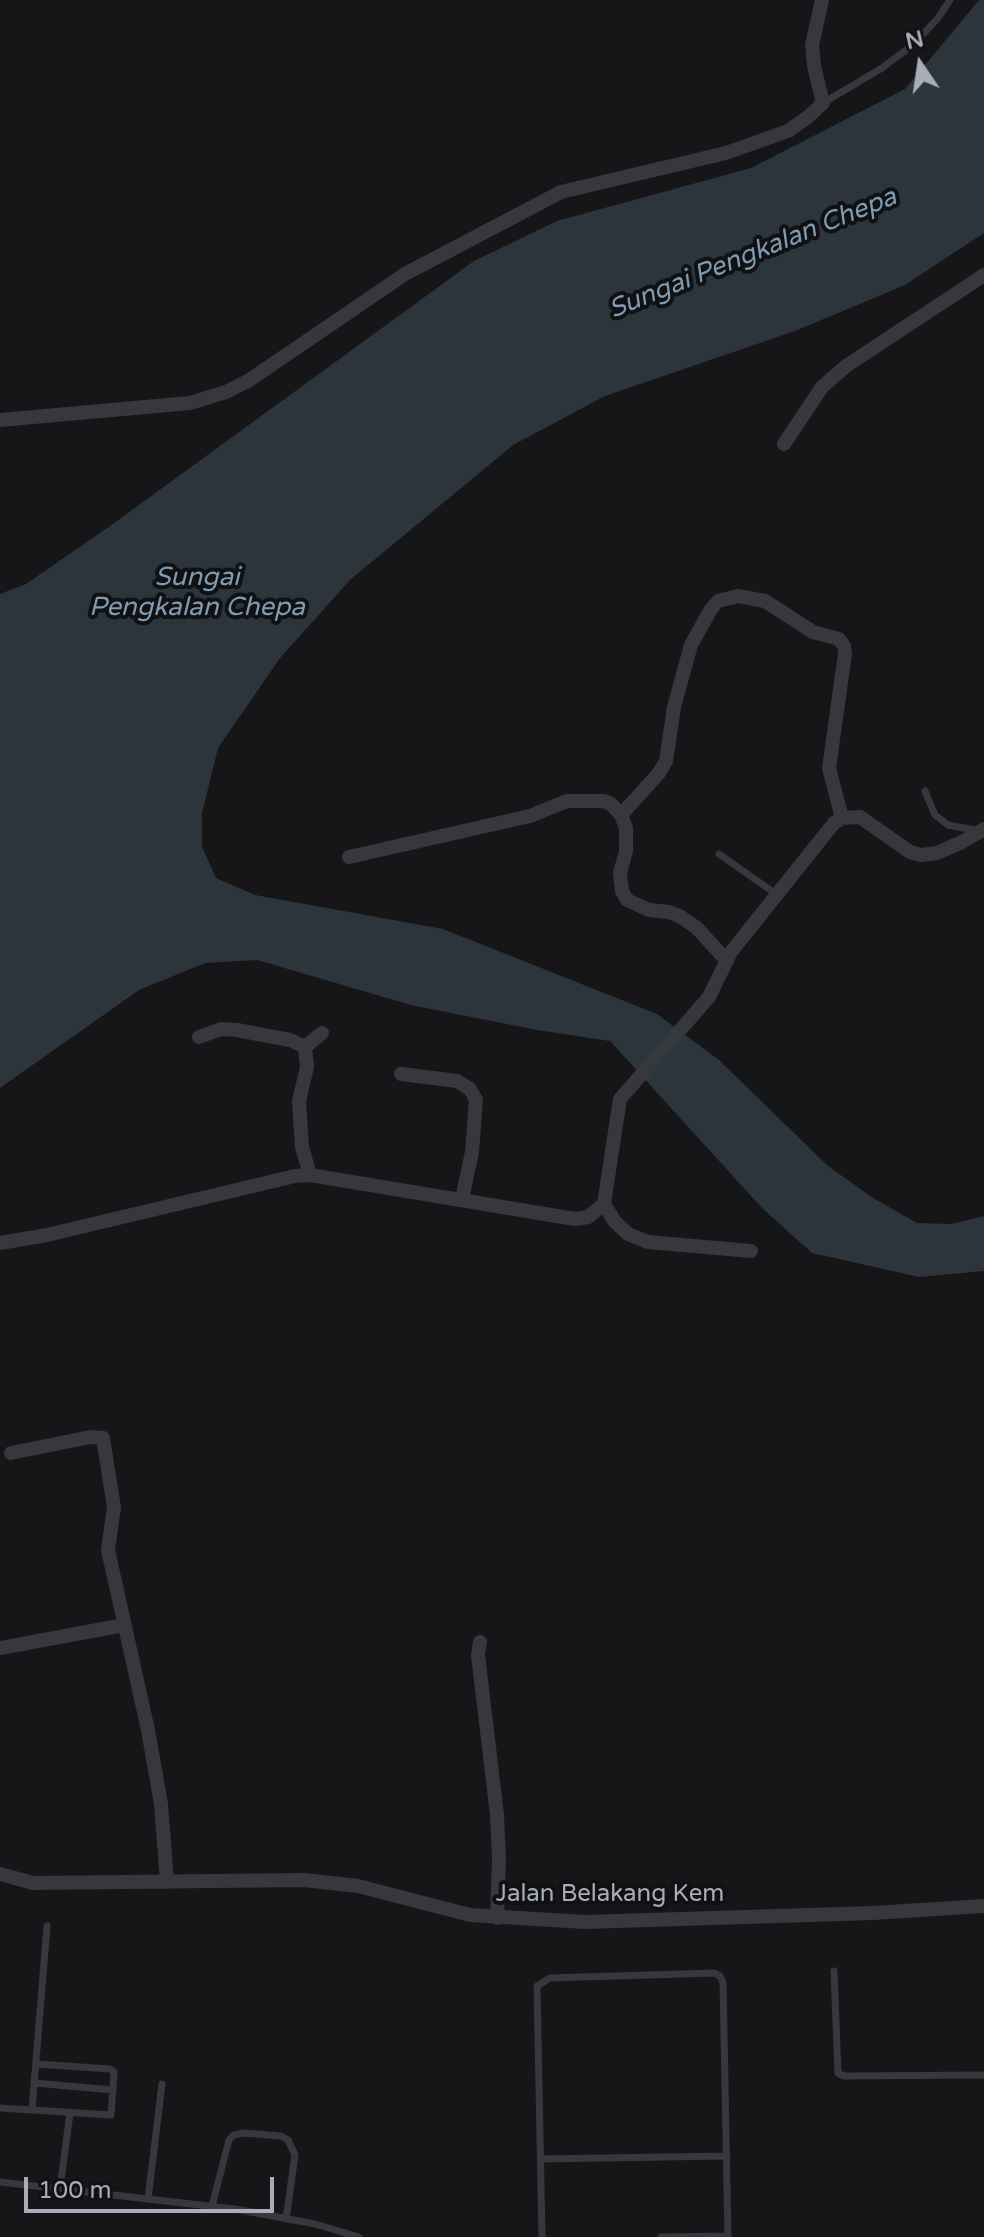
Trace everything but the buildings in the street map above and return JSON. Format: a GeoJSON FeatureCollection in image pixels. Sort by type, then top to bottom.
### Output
{"type":"FeatureCollection","features":[{"type":"Feature","properties":{"kind":"street"},"geometry":{"type":"LineString","coordinates":[[0,420],[190,403],[226,392],[248,381],[405,274],[561,192],[726,153],[788,131],[823,103],[812,45],[822,0]]}},
{"type":"Feature","properties":{"kind":"street"},"geometry":{"type":"LineString","coordinates":[[784,444],[822,387],[846,366],[984,275]]}},
{"type":"Feature","properties":{"kind":"street"},"geometry":{"type":"LineString","coordinates":[[621,815],[666,761],[674,707],[691,645],[718,601],[738,596],[765,601],[813,632],[839,639],[844,646],[829,768],[842,818]]}},
{"type":"Feature","properties":{"kind":"street"},"geometry":{"type":"LineString","coordinates":[[349,857],[530,816],[567,801],[604,801],[621,815],[626,828],[626,851],[620,873],[622,891],[627,900],[649,910],[681,917],[697,928],[727,961]]}},
{"type":"Feature","properties":{"kind":"street"},"geometry":{"type":"LineString","coordinates":[[751,1251],[648,1242],[628,1234],[615,1222],[604,1204],[620,1099],[709,997],[731,952],[834,823],[842,818],[860,817],[910,852],[921,855],[937,853],[983,831]]}},
{"type":"Feature","properties":{"kind":"street"},"geometry":{"type":"LineString","coordinates":[[199,1037],[221,1029],[237,1030],[290,1040],[305,1047]]}},
{"type":"Feature","properties":{"kind":"street"},"geometry":{"type":"LineString","coordinates":[[305,1047],[322,1033]]}},
{"type":"Feature","properties":{"kind":"street"},"geometry":{"type":"LineString","coordinates":[[305,1047],[307,1067],[299,1101],[299,1120],[310,1175]]}},
{"type":"Feature","properties":{"kind":"street"},"geometry":{"type":"LineString","coordinates":[[401,1074],[457,1081],[470,1089],[476,1100],[472,1152],[462,1199]]}},
{"type":"Feature","properties":{"kind":"street"},"geometry":{"type":"LineString","coordinates":[[0,1243],[310,1175],[575,1219],[588,1217],[604,1204]]}},
{"type":"Feature","properties":{"kind":"street"},"geometry":{"type":"LineString","coordinates":[[11,1453],[90,1437],[103,1438],[114,1507],[108,1550],[148,1730],[161,1804],[167,1882]]}},
{"type":"Feature","properties":{"kind":"street"},"geometry":{"type":"LineString","coordinates":[[0,1648],[124,1625]]}},
{"type":"Feature","properties":{"kind":"street"},"geometry":{"type":"LineString","coordinates":[[480,1642],[478,1655],[498,1829],[497,1918]]}},
{"type":"Feature","properties":{"kind":"street","name":"Jalan Belakang Kem"},"geometry":{"type":"LineString","coordinates":[[0,1874],[33,1883],[304,1880],[358,1886],[470,1915],[585,1922],[873,1913],[984,1906]]}},
{"type":"Feature","properties":{"kind":"lane"},"geometry":{"type":"LineString","coordinates":[[823,103],[882,68],[914,44],[950,0]]}},
{"type":"Feature","properties":{"kind":"lane"},"geometry":{"type":"LineString","coordinates":[[925,791],[935,815],[948,825],[983,831]]}},
{"type":"Feature","properties":{"kind":"lane"},"geometry":{"type":"LineString","coordinates":[[719,854],[778,896]]}},
{"type":"Feature","properties":{"kind":"lane"},"geometry":{"type":"LineString","coordinates":[[32,2110],[47,1926]]}},
{"type":"Feature","properties":{"kind":"lane"},"geometry":{"type":"LineString","coordinates":[[834,1971],[838,2073],[844,2076],[984,2075]]}},
{"type":"Feature","properties":{"kind":"lane"},"geometry":{"type":"LineString","coordinates":[[542,2237],[537,1986],[550,1978],[714,1973],[720,1976],[723,1983],[728,2236],[661,2237]]}},
{"type":"Feature","properties":{"kind":"lane"},"geometry":{"type":"LineString","coordinates":[[0,2108],[111,2115],[114,2072],[110,2069],[36,2064]]}},
{"type":"Feature","properties":{"kind":"lane"},"geometry":{"type":"LineString","coordinates":[[34,2083],[113,2090]]}},
{"type":"Feature","properties":{"kind":"lane"},"geometry":{"type":"LineString","coordinates":[[148,2199],[162,2084]]}},
{"type":"Feature","properties":{"kind":"lane"},"geometry":{"type":"LineString","coordinates":[[60,2188],[70,2113]]}},
{"type":"Feature","properties":{"kind":"lane"},"geometry":{"type":"LineString","coordinates":[[212,2206],[229,2140],[234,2135],[244,2133],[281,2136],[288,2140],[295,2155],[286,2219]]}},
{"type":"Feature","properties":{"kind":"lane"},"geometry":{"type":"LineString","coordinates":[[541,2159],[727,2156]]}},
{"type":"Feature","properties":{"kind":"lane"},"geometry":{"type":"LineString","coordinates":[[0,2182],[212,2206],[286,2219],[359,2237]]}},
{"type":"Feature","properties":{"kind":"water","name":"Sungai Pengkalan Chepa"},"geometry":{"type":"Polygon","coordinates":[[[979,0],[984,0],[984,233],[905,285],[795,331],[605,396],[513,445],[350,580],[280,658],[218,748],[202,813],[202,847],[216,878],[255,895],[443,929],[657,1014],[719,1060],[828,1166],[873,1198],[917,1223],[952,1224],[984,1216],[984,1271],[919,1277],[812,1253],[762,1208],[610,1041],[411,1005],[257,960],[205,963],[139,990],[0,1088],[0,594],[26,584],[110,526],[474,261],[557,221],[751,168],[905,89],[979,0]]]}}]}
